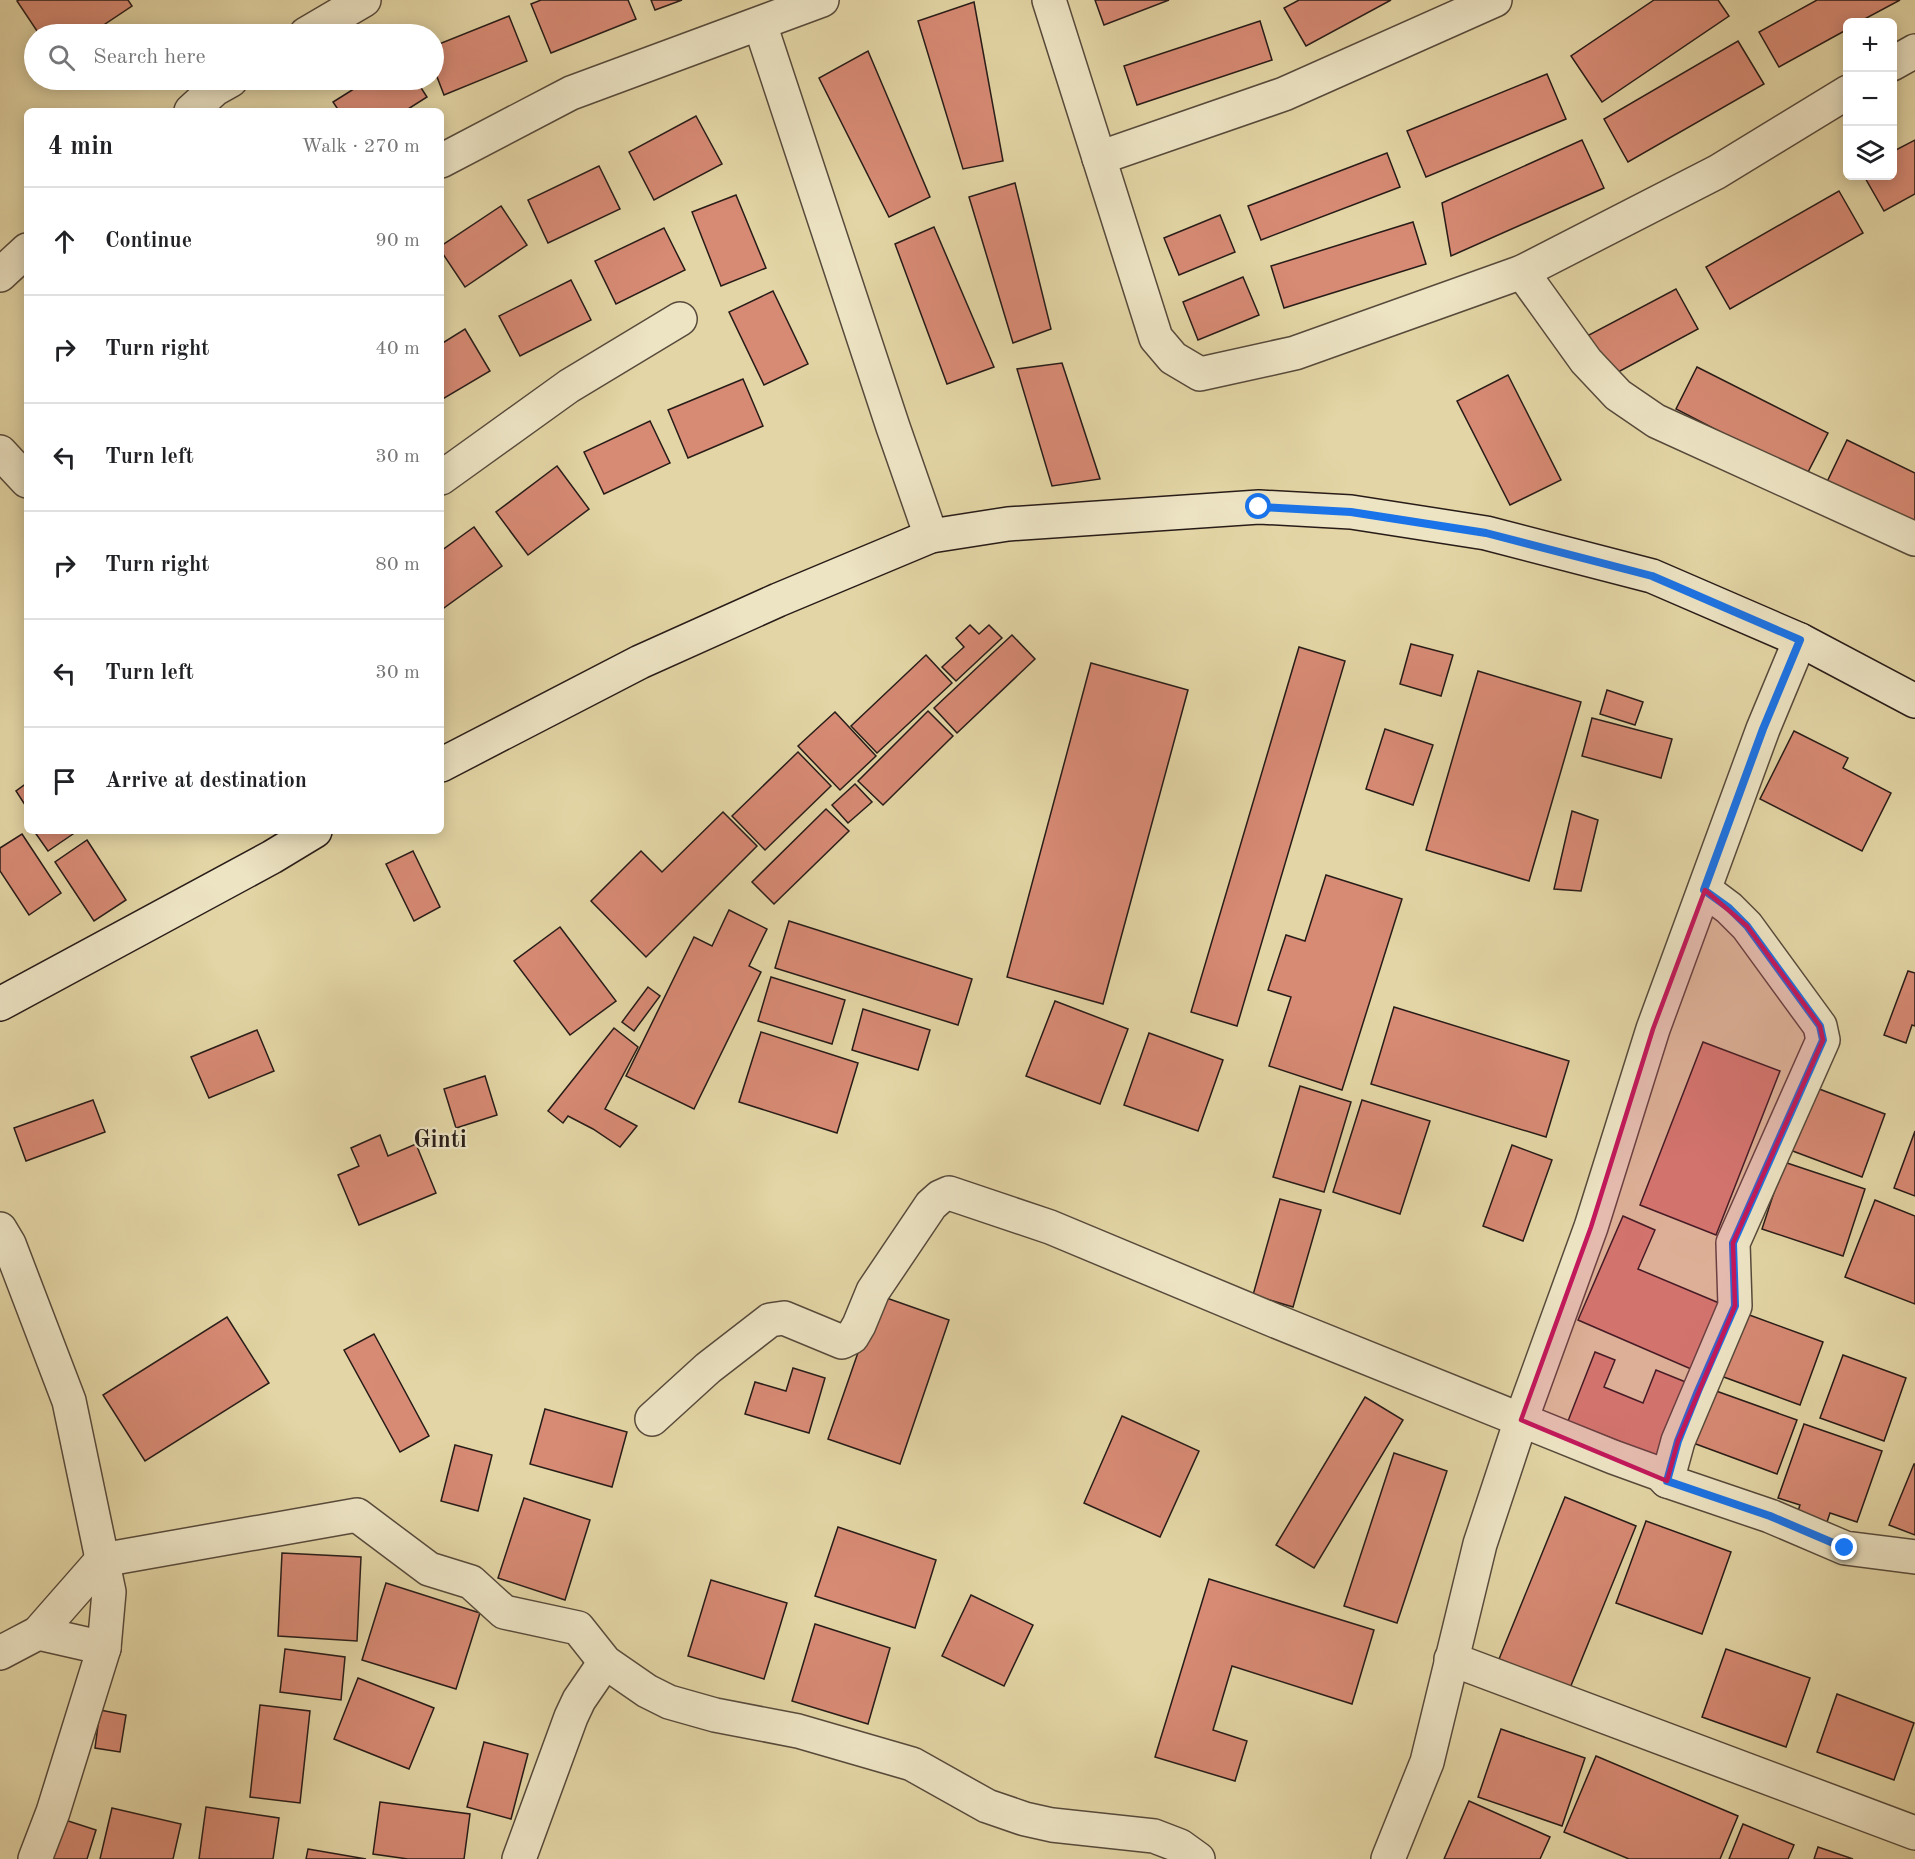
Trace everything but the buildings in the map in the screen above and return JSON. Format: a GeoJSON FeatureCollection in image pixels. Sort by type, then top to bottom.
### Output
{"type":"FeatureCollection","features":[{"type":"Feature","properties":{"kind":"street"},"geometry":{"type":"LineString","coordinates":[[444,159],[571,93],[822,0]]}},
{"type":"Feature","properties":{"kind":"street"},"geometry":{"type":"LineString","coordinates":[[1049,0],[1156,338],[1173,358],[1200,374],[1295,352],[1522,272],[1717,172],[1843,95]]}},
{"type":"Feature","properties":{"kind":"street"},"geometry":{"type":"LineString","coordinates":[[1099,158],[1284,94],[1495,0]]}},
{"type":"Feature","properties":{"kind":"street"},"geometry":{"type":"LineString","coordinates":[[320,24],[348,5]]}},
{"type":"Feature","properties":{"kind":"street"},"geometry":{"type":"LineString","coordinates":[[760,24],[931,536]]}},
{"type":"Feature","properties":{"kind":"street"},"geometry":{"type":"LineString","coordinates":[[1897,62],[1915,51]]}},
{"type":"Feature","properties":{"kind":"street"},"geometry":{"type":"LineString","coordinates":[[194,108],[214,90]]}},
{"type":"Feature","properties":{"kind":"street"},"geometry":{"type":"LineString","coordinates":[[0,275],[24,252]]}},
{"type":"Feature","properties":{"kind":"street"},"geometry":{"type":"LineString","coordinates":[[1522,272],[1586,361],[1618,395],[1656,421],[1915,539]]}},
{"type":"Feature","properties":{"kind":"street"},"geometry":{"type":"LineString","coordinates":[[444,476],[569,386],[680,319]]}},
{"type":"Feature","properties":{"kind":"street"},"geometry":{"type":"LineString","coordinates":[[0,452],[24,479]]}},
{"type":"Feature","properties":{"kind":"street"},"geometry":{"type":"LineString","coordinates":[[444,763],[640,662],[778,600],[931,536],[1008,524],[1259,507],[1351,512],[1486,533],[1652,576],[1800,640],[1915,701]]}},
{"type":"Feature","properties":{"kind":"street"},"geometry":{"type":"LineString","coordinates":[[1388,1859],[1427,1762],[1480,1544],[1521,1420],[1591,1227],[1653,1029],[1763,729],[1800,640]]}},
{"type":"Feature","properties":{"kind":"street"},"geometry":{"type":"LineString","coordinates":[[0,1004],[273,857],[310,834]]}},
{"type":"Feature","properties":{"kind":"street"},"geometry":{"type":"LineString","coordinates":[[1667,1481],[1682,1431],[1735,1306],[1733,1243],[1823,1040],[1820,1026],[1747,926],[1729,908],[1704,890]]}},
{"type":"Feature","properties":{"kind":"street"},"geometry":{"type":"LineString","coordinates":[[652,1419],[708,1368],[770,1320],[784,1318],[842,1342],[852,1337],[873,1292],[895,1258],[931,1205],[949,1193],[1050,1227],[1273,1320],[1660,1474],[1667,1481],[1770,1516],[1845,1548],[1915,1557]]}},
{"type":"Feature","properties":{"kind":"street"},"geometry":{"type":"LineString","coordinates":[[0,1229],[9,1244],[69,1401],[109,1592],[104,1648],[53,1812],[35,1859]]}},
{"type":"Feature","properties":{"kind":"street"},"geometry":{"type":"LineString","coordinates":[[0,1653],[38,1633],[102,1560],[357,1515],[429,1569],[471,1582],[504,1612],[578,1628],[605,1662],[648,1691],[669,1702],[715,1715],[798,1731],[912,1764],[987,1806],[1025,1819],[1052,1825],[1154,1836],[1180,1846],[1198,1859]]}},
{"type":"Feature","properties":{"kind":"street"},"geometry":{"type":"LineString","coordinates":[[38,1633],[104,1648]]}},
{"type":"Feature","properties":{"kind":"street"},"geometry":{"type":"LineString","coordinates":[[1451,1659],[1915,1833]]}},
{"type":"Feature","properties":{"kind":"street"},"geometry":{"type":"LineString","coordinates":[[519,1859],[571,1717],[579,1700],[605,1662]]}},
{"type":"Feature","properties":{"kind":"highlighted area"},"geometry":{"type":"Polygon","coordinates":[[[1705,890],[1747,926],[1820,1026],[1823,1040],[1733,1243],[1735,1306],[1678,1441],[1667,1481],[1521,1420],[1591,1227],[1653,1029],[1705,890]]]}},
{"type":"Feature","properties":{"kind":"district","name":"Ginti"},"geometry":{"type":"Point","coordinates":[440,1139]}},
{"type":"Feature","properties":{"kind":"route"},"geometry":{"type":"LineString","coordinates":[[1259,507],[1351,512],[1486,533],[1652,576],[1800,640],[1763,729],[1704,890],[1729,908],[1747,926],[1820,1026],[1823,1040],[1733,1243],[1735,1306],[1678,1441],[1667,1481],[1770,1516],[1845,1548]]}}]}
